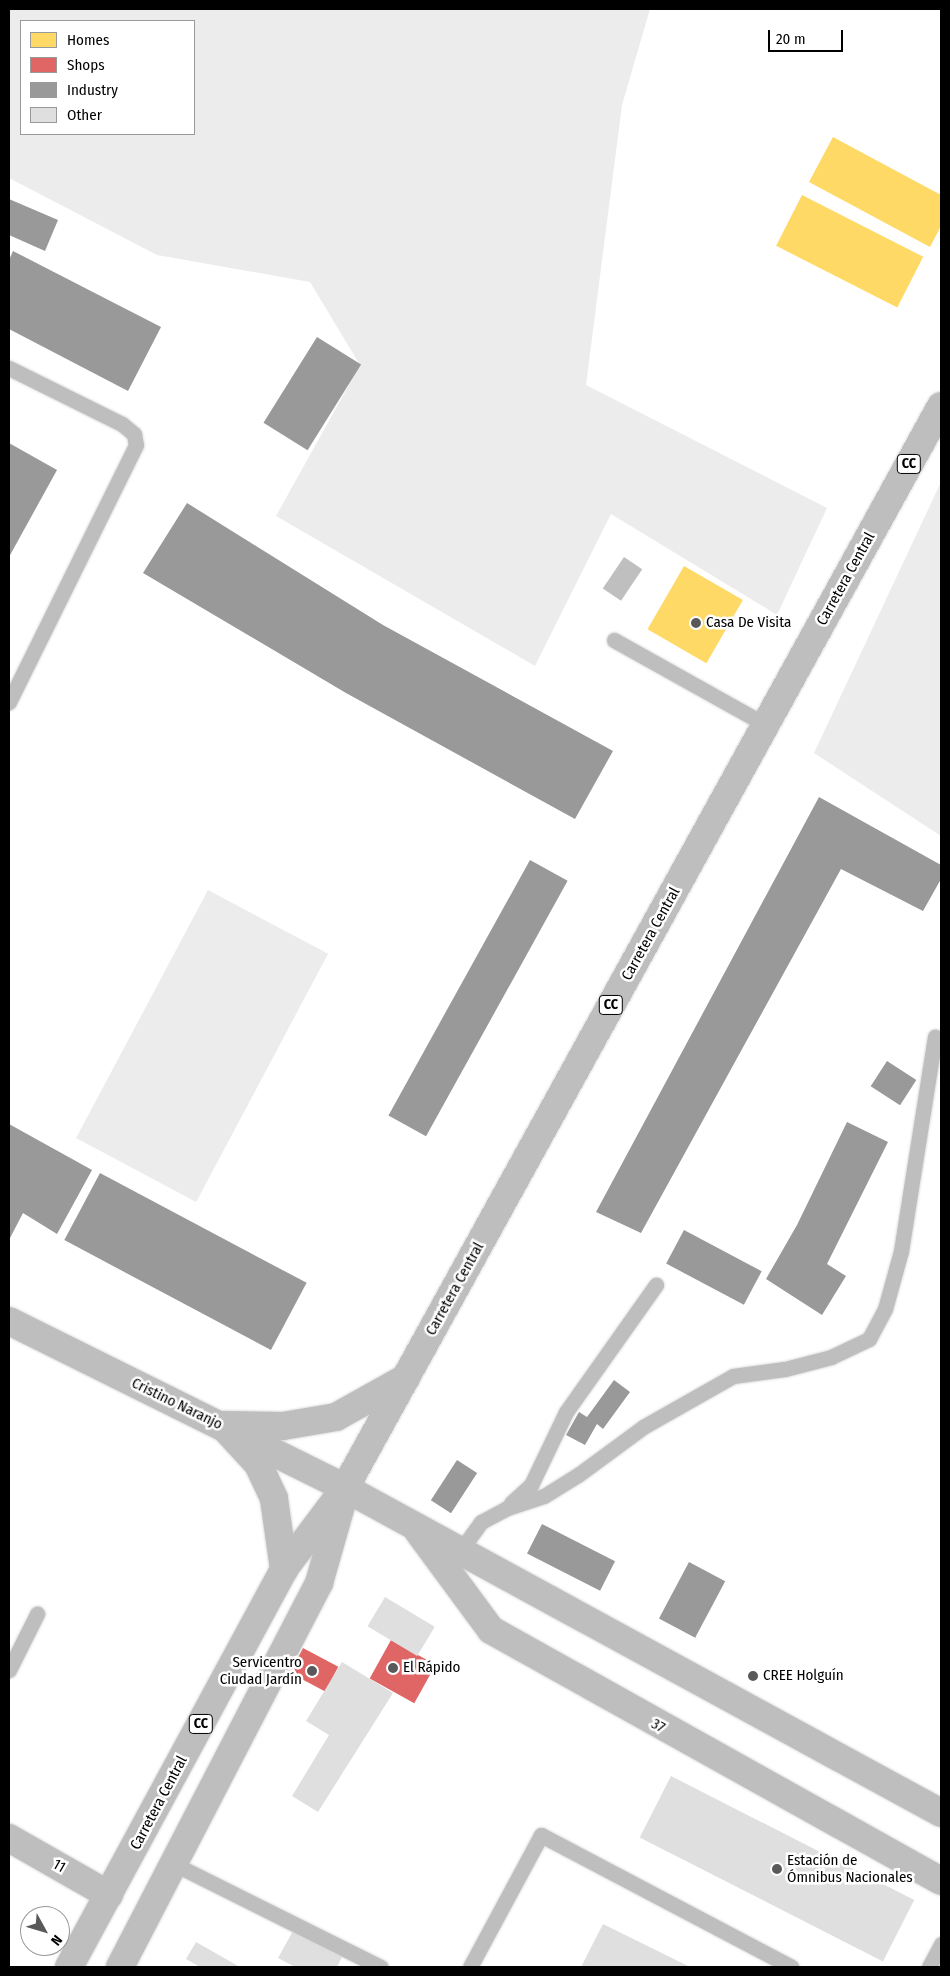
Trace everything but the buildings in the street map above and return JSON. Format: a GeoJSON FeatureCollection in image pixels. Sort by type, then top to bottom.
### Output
{"type":"FeatureCollection","features":[{"type":"Feature","properties":{"kind":"main road","name":"Carretera Central"},"geometry":{"type":"LineString","coordinates":[[69,1967],[284,1569],[345,1488],[941,406]]}},
{"type":"Feature","properties":{"kind":"main road","name":"Cristino Naranjo"},"geometry":{"type":"LineString","coordinates":[[11,1328],[222,1426],[345,1488]]}},
{"type":"Feature","properties":{"kind":"main road"},"geometry":{"type":"LineString","coordinates":[[222,1426],[283,1426],[336,1417],[406,1378]]}},
{"type":"Feature","properties":{"kind":"main road"},"geometry":{"type":"LineString","coordinates":[[222,1426],[258,1464],[274,1499],[284,1569]]}},
{"type":"Feature","properties":{"kind":"main road","name":"Carretera Central"},"geometry":{"type":"LineString","coordinates":[[120,1967],[319,1583],[345,1488]]}},
{"type":"Feature","properties":{"kind":"main road","name":"37"},"geometry":{"type":"LineString","coordinates":[[345,1488],[941,1813]]}},
{"type":"Feature","properties":{"kind":"main road","name":"37"},"geometry":{"type":"LineString","coordinates":[[414,1526],[491,1630],[941,1881]]}},
{"type":"Feature","properties":{"kind":"main road","name":"11"},"geometry":{"type":"LineString","coordinates":[[9,1838],[109,1895]]}},
{"type":"Feature","properties":{"kind":"main road"},"geometry":{"type":"LineString","coordinates":[[136,1844],[174,1864]]}},
{"type":"Feature","properties":{"kind":"lane"},"geometry":{"type":"LineString","coordinates":[[9,368],[122,424],[134,434],[136,445],[9,702]]}},
{"type":"Feature","properties":{"kind":"lane"},"geometry":{"type":"LineString","coordinates":[[614,640],[766,725]]}},
{"type":"Feature","properties":{"kind":"lane"},"geometry":{"type":"LineString","coordinates":[[460,1551],[481,1522],[507,1508],[544,1496],[642,1427],[734,1376],[785,1369],[831,1357],[869,1339],[885,1309],[901,1251],[935,1036]]}},
{"type":"Feature","properties":{"kind":"lane"},"geometry":{"type":"LineString","coordinates":[[507,1508],[531,1485],[566,1412],[656,1285]]}},
{"type":"Feature","properties":{"kind":"lane"},"geometry":{"type":"LineString","coordinates":[[9,1670],[37,1614]]}},
{"type":"Feature","properties":{"kind":"lane"},"geometry":{"type":"LineString","coordinates":[[470,1967],[541,1835],[791,1967]]}},
{"type":"Feature","properties":{"kind":"lane"},"geometry":{"type":"LineString","coordinates":[[174,1864],[381,1967]]}},
{"type":"Feature","properties":{"kind":"lane"},"geometry":{"type":"LineString","coordinates":[[929,1967],[941,1944]]}},
{"type":"Feature","properties":{"kind":"shaded area"},"geometry":{"type":"Polygon","coordinates":[[[9,9],[650,9],[622,105],[586,385],[827,508],[777,615],[611,514],[535,666],[276,516],[360,365],[310,282],[157,255],[9,178],[9,9]]]}},
{"type":"Feature","properties":{"kind":"shaded area"},"geometry":{"type":"Polygon","coordinates":[[[941,482],[941,836],[814,753],[941,482]]]}},
{"type":"Feature","properties":{"kind":"shaded area"},"geometry":{"type":"Polygon","coordinates":[[[624,557],[642,569],[621,601],[603,589],[624,557]]]}},
{"type":"Feature","properties":{"kind":"shaded area"},"geometry":{"type":"Polygon","coordinates":[[[208,890],[328,954],[196,1202],[76,1138],[208,890]]]}},
{"type":"Feature","properties":{"kind":"place","name":"Casa De Visita"},"geometry":{"type":"Point","coordinates":[696,623]}},
{"type":"Feature","properties":{"kind":"place","name":"El Rápido"},"geometry":{"type":"Point","coordinates":[393,1668]}},
{"type":"Feature","properties":{"kind":"place","name":"Servicentro Ciudad Jardín"},"geometry":{"type":"Point","coordinates":[312,1671]}},
{"type":"Feature","properties":{"kind":"place","name":"CREE Holguín"},"geometry":{"type":"Point","coordinates":[753,1676]}},
{"type":"Feature","properties":{"kind":"place","name":"Estación de Ómnibus Nacionales"},"geometry":{"type":"Point","coordinates":[777,1869]}}]}
